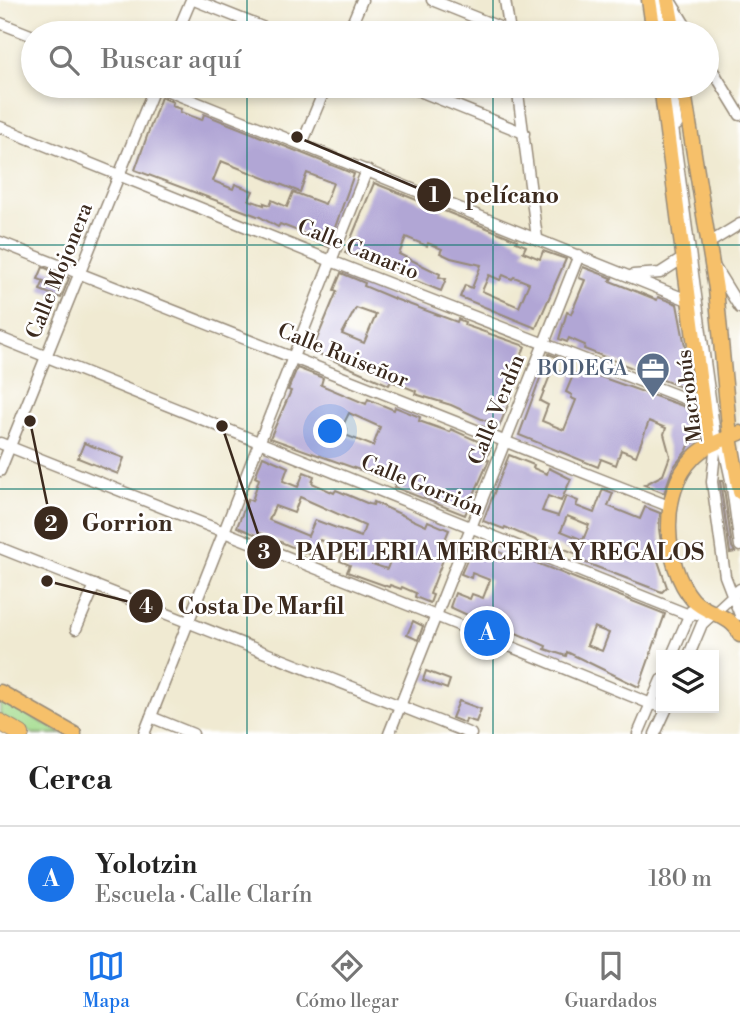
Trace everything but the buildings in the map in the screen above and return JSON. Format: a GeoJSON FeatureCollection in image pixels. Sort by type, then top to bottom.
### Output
{"type":"FeatureCollection","features":[{"type":"Feature","properties":{"kind":"highway"},"geometry":{"type":"LineString","coordinates":[[0,722],[20,734]]}},
{"type":"Feature","properties":{"kind":"main road"},"geometry":{"type":"LineString","coordinates":[[654,0],[654,21]]}},
{"type":"Feature","properties":{"kind":"main road"},"geometry":{"type":"LineString","coordinates":[[669,0],[672,21]]}},
{"type":"Feature","properties":{"kind":"main road"},"geometry":{"type":"LineString","coordinates":[[663,98],[704,406],[723,439],[740,492]]}},
{"type":"Feature","properties":{"kind":"main road"},"geometry":{"type":"LineString","coordinates":[[685,98],[712,263],[723,439]]}},
{"type":"Feature","properties":{"kind":"main road"},"geometry":{"type":"LineString","coordinates":[[723,439],[690,461],[682,473],[671,507],[670,521],[673,555],[692,609],[714,614],[734,624],[740,635]]}},
{"type":"Feature","properties":{"kind":"main road"},"geometry":{"type":"LineString","coordinates":[[0,692],[74,734]]}},
{"type":"Feature","properties":{"kind":"street"},"geometry":{"type":"LineString","coordinates":[[182,21],[192,0],[246,21]]}},
{"type":"Feature","properties":{"kind":"street"},"geometry":{"type":"LineString","coordinates":[[353,21],[362,0]]}},
{"type":"Feature","properties":{"kind":"street"},"geometry":{"type":"LineString","coordinates":[[432,0],[483,21]]}},
{"type":"Feature","properties":{"kind":"street"},"geometry":{"type":"LineString","coordinates":[[505,0],[508,21]]}},
{"type":"Feature","properties":{"kind":"street"},"geometry":{"type":"LineString","coordinates":[[654,0],[659,21]]}},
{"type":"Feature","properties":{"kind":"street"},"geometry":{"type":"LineString","coordinates":[[669,0],[682,21]]}},
{"type":"Feature","properties":{"kind":"street"},"geometry":{"type":"LineString","coordinates":[[0,23],[21,31]]}},
{"type":"Feature","properties":{"kind":"street"},"geometry":{"type":"LineString","coordinates":[[719,81],[740,116]]}},
{"type":"Feature","properties":{"kind":"street","name":"Calle Mojonera"},"geometry":{"type":"LineString","coordinates":[[0,471],[5,445],[46,356],[151,98]]}},
{"type":"Feature","properties":{"kind":"street"},"geometry":{"type":"LineString","coordinates":[[186,98],[690,302]]}},
{"type":"Feature","properties":{"kind":"street"},"geometry":{"type":"LineString","coordinates":[[302,144],[321,98]]}},
{"type":"Feature","properties":{"kind":"street"},"geometry":{"type":"LineString","coordinates":[[437,98],[524,133]]}},
{"type":"Feature","properties":{"kind":"street"},"geometry":{"type":"LineString","coordinates":[[519,98],[537,238]]}},
{"type":"Feature","properties":{"kind":"street","name":"Macrobús"},"geometry":{"type":"LineString","coordinates":[[671,98],[740,546]]}},
{"type":"Feature","properties":{"kind":"street","name":"Calle Canario"},"geometry":{"type":"LineString","coordinates":[[0,127],[331,261],[704,406]]}},
{"type":"Feature","properties":{"kind":"street"},"geometry":{"type":"LineString","coordinates":[[144,734],[367,170]]}},
{"type":"Feature","properties":{"kind":"street"},"geometry":{"type":"LineString","coordinates":[[709,243],[740,225]]}},
{"type":"Feature","properties":{"kind":"street","name":"Calle Ruiseñor"},"geometry":{"type":"LineString","coordinates":[[0,242],[671,507]]}},
{"type":"Feature","properties":{"kind":"street","name":"Calle Verdín"},"geometry":{"type":"LineString","coordinates":[[388,734],[579,255]]}},
{"type":"Feature","properties":{"kind":"street"},"geometry":{"type":"LineString","coordinates":[[628,275],[660,273],[685,257]]}},
{"type":"Feature","properties":{"kind":"street"},"geometry":{"type":"LineString","coordinates":[[712,263],[740,308]]}},
{"type":"Feature","properties":{"kind":"street","name":"Calle Gorrión"},"geometry":{"type":"LineString","coordinates":[[0,338],[471,526],[692,609]]}},
{"type":"Feature","properties":{"kind":"street","name":"Macrobús"},"geometry":{"type":"LineString","coordinates":[[723,439],[712,482],[725,576],[736,592],[740,615]]}},
{"type":"Feature","properties":{"kind":"street"},"geometry":{"type":"LineString","coordinates":[[5,445],[656,705],[638,734]]}},
{"type":"Feature","properties":{"kind":"street"},"geometry":{"type":"LineString","coordinates":[[0,548],[471,734]]}},
{"type":"Feature","properties":{"kind":"street"},"geometry":{"type":"LineString","coordinates":[[76,629],[95,584]]}},
{"type":"Feature","properties":{"kind":"street"},"geometry":{"type":"LineString","coordinates":[[691,650],[702,624],[736,592]]}},
{"type":"Feature","properties":{"kind":"street"},"geometry":{"type":"LineString","coordinates":[[674,650],[692,609]]}},
{"type":"Feature","properties":{"kind":"street"},"geometry":{"type":"LineString","coordinates":[[655,734],[665,713]]}},
{"type":"Feature","properties":{"kind":"street"},"geometry":{"type":"LineString","coordinates":[[151,717],[193,734]]}},
{"type":"Feature","properties":{"kind":"green space"},"geometry":{"type":"Polygon","coordinates":[[[0,699],[63,734],[33,734],[0,715],[0,699]]]}},
{"type":"Feature","properties":{"kind":"place","name":"pelícano"},"geometry":{"type":"Point","coordinates":[297,137]}},
{"type":"Feature","properties":{"kind":"place","name":"BODEGA"},"geometry":{"type":"Point","coordinates":[653,399]}},
{"type":"Feature","properties":{"kind":"place","name":"Gorrion"},"geometry":{"type":"Point","coordinates":[30,421]}},
{"type":"Feature","properties":{"kind":"place","name":"PAPELERIA MERCERIA Y REGALOS"},"geometry":{"type":"Point","coordinates":[222,426]}},
{"type":"Feature","properties":{"kind":"place","name":"Costa De Marfil"},"geometry":{"type":"Point","coordinates":[47,581]}},
{"type":"Feature","properties":{"kind":"place","name":"Yolotzin"},"geometry":{"type":"Point","coordinates":[487,633]}}]}
